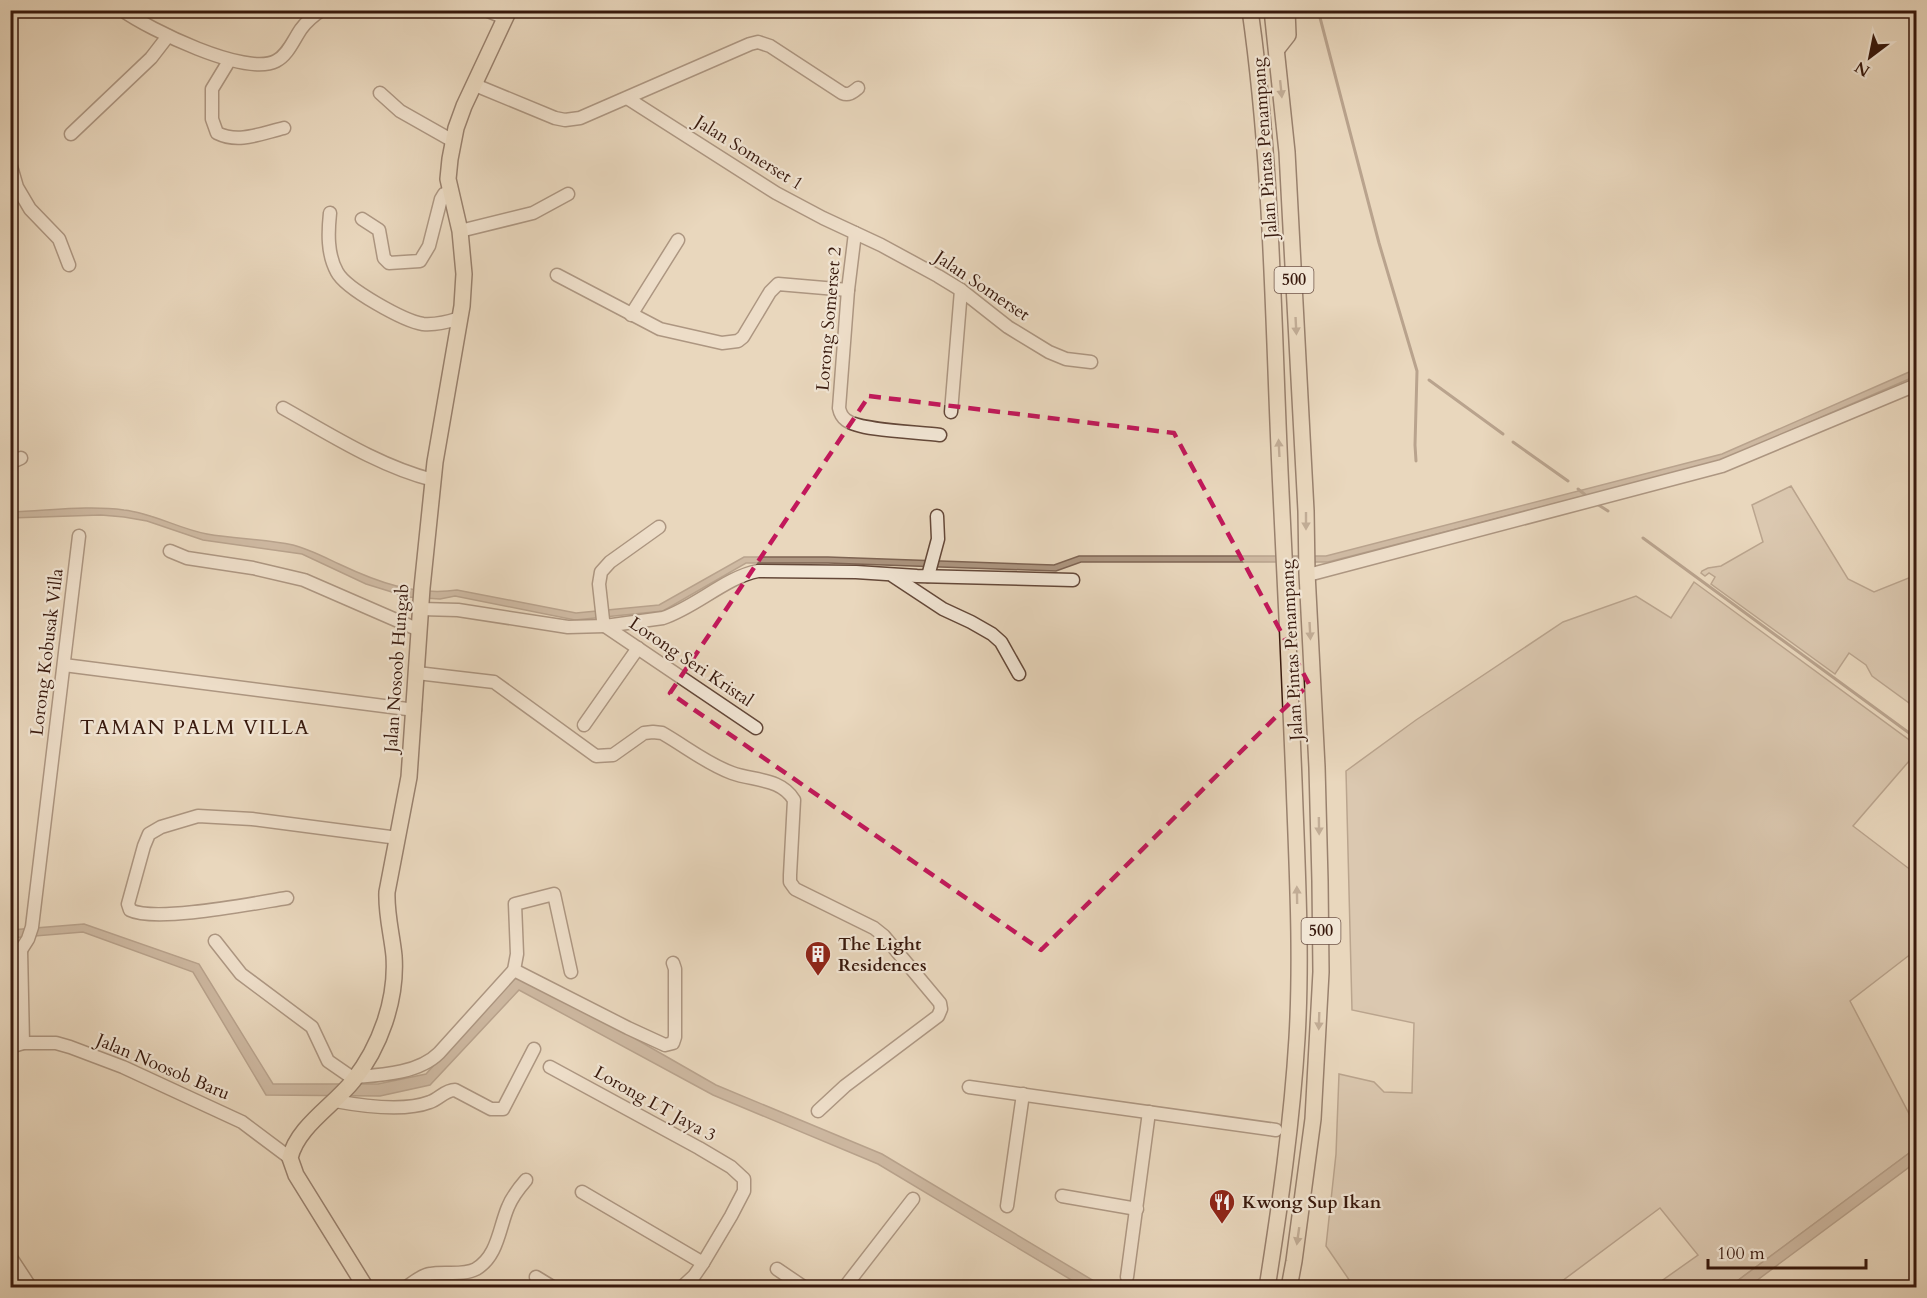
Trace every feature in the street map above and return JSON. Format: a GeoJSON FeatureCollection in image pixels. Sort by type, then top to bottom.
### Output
{"type":"FeatureCollection","features":[{"type":"Feature","properties":{"kind":"main road","name":"Jalan Pintas Penampang"},"geometry":{"type":"LineString","coordinates":[[1250,10],[1258,70],[1272,269],[1286,576],[1298,938],[1297,1038],[1292,1100],[1267,1287]]}},
{"type":"Feature","properties":{"kind":"main road"},"geometry":{"type":"LineString","coordinates":[[1252,27],[1259,10]]}},
{"type":"Feature","properties":{"kind":"main road","name":"Jalan Pintas Penampang"},"geometry":{"type":"LineString","coordinates":[[1272,10],[1287,152],[1306,511],[1317,766],[1321,972],[1313,1119],[1289,1287]]}},
{"type":"Feature","properties":{"kind":"main road"},"geometry":{"type":"LineString","coordinates":[[1277,50],[1288,35],[1287,10]]}},
{"type":"Feature","properties":{"kind":"main road","name":"Jalan Nosoob Hungab"},"geometry":{"type":"LineString","coordinates":[[290,1158],[297,1139],[354,1079],[379,1037],[391,999],[394,970],[387,905],[409,777],[421,600],[433,480],[460,318],[464,274],[460,231],[448,178],[453,141],[464,106],[507,14]]}},
{"type":"Feature","properties":{"kind":"main road"},"geometry":{"type":"LineString","coordinates":[[290,1158],[296,1175],[366,1287]]}},
{"type":"Feature","properties":{"kind":"street"},"geometry":{"type":"LineString","coordinates":[[122,10],[168,36],[229,61],[253,65],[276,61],[285,54],[302,27],[322,10]]}},
{"type":"Feature","properties":{"kind":"street"},"geometry":{"type":"LineString","coordinates":[[486,10],[507,14]]}},
{"type":"Feature","properties":{"kind":"street"},"geometry":{"type":"LineString","coordinates":[[71,134],[151,57],[168,36]]}},
{"type":"Feature","properties":{"kind":"street"},"geometry":{"type":"LineString","coordinates":[[475,85],[545,115],[565,120],[580,118],[758,42],[770,46],[842,93],[851,93],[858,88]]}},
{"type":"Feature","properties":{"kind":"street"},"geometry":{"type":"LineString","coordinates":[[229,61],[212,89],[212,119],[217,133],[224,137],[238,139],[284,128]]}},
{"type":"Feature","properties":{"kind":"street"},"geometry":{"type":"LineString","coordinates":[[381,93],[400,111],[453,141]]}},
{"type":"Feature","properties":{"kind":"street","name":"Jalan Somerset 1"},"geometry":{"type":"LineString","coordinates":[[627,98],[776,193],[855,233]]}},
{"type":"Feature","properties":{"kind":"street"},"geometry":{"type":"LineString","coordinates":[[10,163],[17,187],[30,209],[59,239],[69,265]]}},
{"type":"Feature","properties":{"kind":"street"},"geometry":{"type":"LineString","coordinates":[[363,219],[379,230],[386,261],[389,263],[420,261],[429,246],[441,199],[444,194],[451,192]]}},
{"type":"Feature","properties":{"kind":"street"},"geometry":{"type":"LineString","coordinates":[[460,231],[533,213],[568,194]]}},
{"type":"Feature","properties":{"kind":"street"},"geometry":{"type":"LineString","coordinates":[[330,213],[331,254],[337,272],[345,283],[413,321],[432,324],[460,318]]}},
{"type":"Feature","properties":{"kind":"street","name":"Lorong Somerset 2"},"geometry":{"type":"LineString","coordinates":[[855,233],[838,408],[847,421],[860,426],[940,435]]}},
{"type":"Feature","properties":{"kind":"street","name":"Jalan Somerset"},"geometry":{"type":"LineString","coordinates":[[855,233],[913,261],[961,290],[1008,327],[1049,352],[1066,359],[1091,362]]}},
{"type":"Feature","properties":{"kind":"street"},"geometry":{"type":"LineString","coordinates":[[631,315],[678,240]]}},
{"type":"Feature","properties":{"kind":"street"},"geometry":{"type":"LineString","coordinates":[[557,275],[660,329],[722,343],[738,341],[748,331],[770,292],[778,284],[848,290]]}},
{"type":"Feature","properties":{"kind":"street"},"geometry":{"type":"LineString","coordinates":[[951,412],[961,290]]}},
{"type":"Feature","properties":{"kind":"street"},"geometry":{"type":"LineString","coordinates":[[1307,574],[1722,466],[1917,385]]}},
{"type":"Feature","properties":{"kind":"street"},"geometry":{"type":"LineString","coordinates":[[283,408],[381,461],[433,480]]}},
{"type":"Feature","properties":{"kind":"street"},"geometry":{"type":"LineString","coordinates":[[928,576],[938,538],[937,516]]}},
{"type":"Feature","properties":{"kind":"street"},"geometry":{"type":"LineString","coordinates":[[604,623],[599,584],[601,572],[610,562],[659,527]]}},
{"type":"Feature","properties":{"kind":"street","name":"Lorong Kobusak Villa"},"geometry":{"type":"LineString","coordinates":[[23,1043],[23,941],[64,665],[79,536]]}},
{"type":"Feature","properties":{"kind":"street"},"geometry":{"type":"LineString","coordinates":[[170,551],[187,558],[253,568],[304,580],[419,630]]}},
{"type":"Feature","properties":{"kind":"street"},"geometry":{"type":"LineString","coordinates":[[421,600],[458,610],[568,627],[663,618],[688,608],[750,572],[758,571],[1074,580]]}},
{"type":"Feature","properties":{"kind":"street"},"geometry":{"type":"LineString","coordinates":[[892,575],[943,609],[992,634],[1001,642],[1019,674]]}},
{"type":"Feature","properties":{"kind":"street","name":"Lorong Seri Kristal"},"geometry":{"type":"LineString","coordinates":[[604,623],[756,728]]}},
{"type":"Feature","properties":{"kind":"street"},"geometry":{"type":"LineString","coordinates":[[584,725],[638,648]]}},
{"type":"Feature","properties":{"kind":"street"},"geometry":{"type":"LineString","coordinates":[[64,665],[415,710]]}},
{"type":"Feature","properties":{"kind":"street"},"geometry":{"type":"LineString","coordinates":[[417,673],[494,682],[596,756],[613,755],[644,733],[653,732],[662,734],[730,773],[780,785],[789,790],[794,800],[790,882],[795,889],[874,928],[884,936],[940,1002],[941,1009],[938,1016],[845,1086],[818,1111]]}},
{"type":"Feature","properties":{"kind":"street"},"geometry":{"type":"LineString","coordinates":[[287,898],[212,910],[158,915],[136,913],[130,910],[128,904],[149,834],[161,827],[198,816],[252,819],[398,838]]}},
{"type":"Feature","properties":{"kind":"street"},"geometry":{"type":"LineString","coordinates":[[215,941],[241,974],[312,1027],[328,1061],[354,1079],[417,1067],[432,1060],[514,970],[517,954],[515,904],[554,894],[571,972]]}},
{"type":"Feature","properties":{"kind":"street"},"geometry":{"type":"LineString","coordinates":[[514,970],[665,1045],[674,1043],[675,1037],[675,969],[673,963]]}},
{"type":"Feature","properties":{"kind":"street","name":"Jalan Noosob Baru"},"geometry":{"type":"LineString","coordinates":[[10,1047],[23,1043],[41,1042],[70,1047],[134,1071],[242,1122],[290,1158]]}},
{"type":"Feature","properties":{"kind":"street"},"geometry":{"type":"LineString","coordinates":[[337,1099],[382,1107],[408,1106],[431,1102],[446,1092],[455,1090],[491,1109],[504,1109],[534,1049]]}},
{"type":"Feature","properties":{"kind":"street","name":"Lorong LT Jaya 3"},"geometry":{"type":"LineString","coordinates":[[550,1067],[699,1148],[740,1174],[745,1185],[744,1191],[703,1263]]}},
{"type":"Feature","properties":{"kind":"street"},"geometry":{"type":"LineString","coordinates":[[969,1086],[1276,1131]]}},
{"type":"Feature","properties":{"kind":"street"},"geometry":{"type":"LineString","coordinates":[[1007,1206],[1023,1094]]}},
{"type":"Feature","properties":{"kind":"street"},"geometry":{"type":"LineString","coordinates":[[1276,1131],[1286,1118],[1292,1100]]}},
{"type":"Feature","properties":{"kind":"street"},"geometry":{"type":"LineString","coordinates":[[1127,1277],[1149,1112]]}},
{"type":"Feature","properties":{"kind":"street"},"geometry":{"type":"LineString","coordinates":[[1276,1131],[1283,1144],[1281,1193]]}},
{"type":"Feature","properties":{"kind":"street"},"geometry":{"type":"LineString","coordinates":[[405,1287],[426,1274],[469,1272],[485,1262],[499,1236],[511,1200],[526,1180]]}},
{"type":"Feature","properties":{"kind":"street"},"geometry":{"type":"LineString","coordinates":[[582,1192],[703,1263],[694,1276],[681,1287]]}},
{"type":"Feature","properties":{"kind":"street"},"geometry":{"type":"LineString","coordinates":[[1062,1196],[1137,1209]]}},
{"type":"Feature","properties":{"kind":"street"},"geometry":{"type":"LineString","coordinates":[[843,1287],[912,1199]]}},
{"type":"Feature","properties":{"kind":"street"},"geometry":{"type":"LineString","coordinates":[[10,1256],[31,1287]]}},
{"type":"Feature","properties":{"kind":"street"},"geometry":{"type":"LineString","coordinates":[[777,1269],[805,1287]]}},
{"type":"Feature","properties":{"kind":"street"},"geometry":{"type":"LineString","coordinates":[[536,1277],[554,1287]]}},
{"type":"Feature","properties":{"kind":"highlighted area"},"geometry":{"type":"Polygon","coordinates":[[[869,396],[1174,433],[1309,684],[1041,950],[670,693],[869,396]]]}},
{"type":"Feature","properties":{"kind":"shaded area"},"geometry":{"type":"Polygon","coordinates":[[[1916,369],[1916,376],[1720,461],[1328,562],[1081,562],[1056,571],[828,563],[746,563],[663,611],[575,620],[455,596],[440,599],[408,597],[366,584],[302,554],[203,540],[147,521],[101,515],[11,518],[10,512],[96,508],[135,512],[207,534],[293,545],[396,586],[426,591],[457,590],[576,613],[659,605],[744,557],[828,557],[1054,565],[1079,556],[1326,556],[1722,454],[1916,369]]]}},
{"type":"Feature","properties":{"kind":"shaded area"},"geometry":{"type":"Polygon","coordinates":[[[1791,486],[1848,579],[1874,592],[1916,575],[1916,708],[1872,676],[1866,665],[1849,653],[1835,674],[1711,584],[1715,577],[1709,573],[1705,576],[1701,573],[1708,568],[1721,566],[1763,542],[1752,505],[1791,486]]]}},
{"type":"Feature","properties":{"kind":"shaded area"},"geometry":{"type":"Polygon","coordinates":[[[1694,582],[1916,745],[1916,753],[1853,826],[1916,874],[1916,950],[1850,1001],[1916,1127],[1916,1148],[1729,1287],[1653,1287],[1698,1255],[1660,1208],[1554,1287],[1354,1287],[1326,1246],[1336,1154],[1339,1074],[1374,1082],[1384,1092],[1412,1093],[1414,1023],[1352,1010],[1346,771],[1416,720],[1563,622],[1636,596],[1671,618],[1694,582]]]}},
{"type":"Feature","properties":{"kind":"shaded area"},"geometry":{"type":"Polygon","coordinates":[[[84,924],[199,964],[273,1084],[378,1084],[426,1074],[516,975],[716,1085],[882,1154],[1104,1287],[1083,1287],[878,1164],[713,1095],[519,990],[430,1085],[380,1096],[266,1095],[193,972],[83,932],[11,938],[11,930],[84,924]]]}},
{"type":"Feature","properties":{"kind":"shaded area"},"geometry":{"type":"Polygon","coordinates":[[[1916,1148],[1916,1162],[1748,1287],[1729,1287],[1916,1148]]]}},
{"type":"Feature","properties":{"kind":"waterway"},"geometry":{"type":"LineString","coordinates":[[1318,10],[1379,243],[1417,371],[1416,461]]}},
{"type":"Feature","properties":{"kind":"waterway"},"geometry":{"type":"LineString","coordinates":[[1429,380],[1503,434]]}},
{"type":"Feature","properties":{"kind":"waterway"},"geometry":{"type":"LineString","coordinates":[[1513,442],[1568,481]]}},
{"type":"Feature","properties":{"kind":"waterway"},"geometry":{"type":"LineString","coordinates":[[1578,489],[1588,497]]}},
{"type":"Feature","properties":{"kind":"waterway"},"geometry":{"type":"LineString","coordinates":[[1597,504],[1608,511]]}},
{"type":"Feature","properties":{"kind":"waterway"},"geometry":{"type":"LineString","coordinates":[[1643,538],[1916,738]]}},
{"type":"Feature","properties":{"kind":"place","name":"The Light Residences"},"geometry":{"type":"Point","coordinates":[818,977]}},
{"type":"Feature","properties":{"kind":"place","name":"Kwong Sup Ikan"},"geometry":{"type":"Point","coordinates":[1222,1225]}},
{"type":"Feature","properties":{"kind":"district","name":"TAMAN PALM VILLA"},"geometry":{"type":"Point","coordinates":[195,727]}}]}
